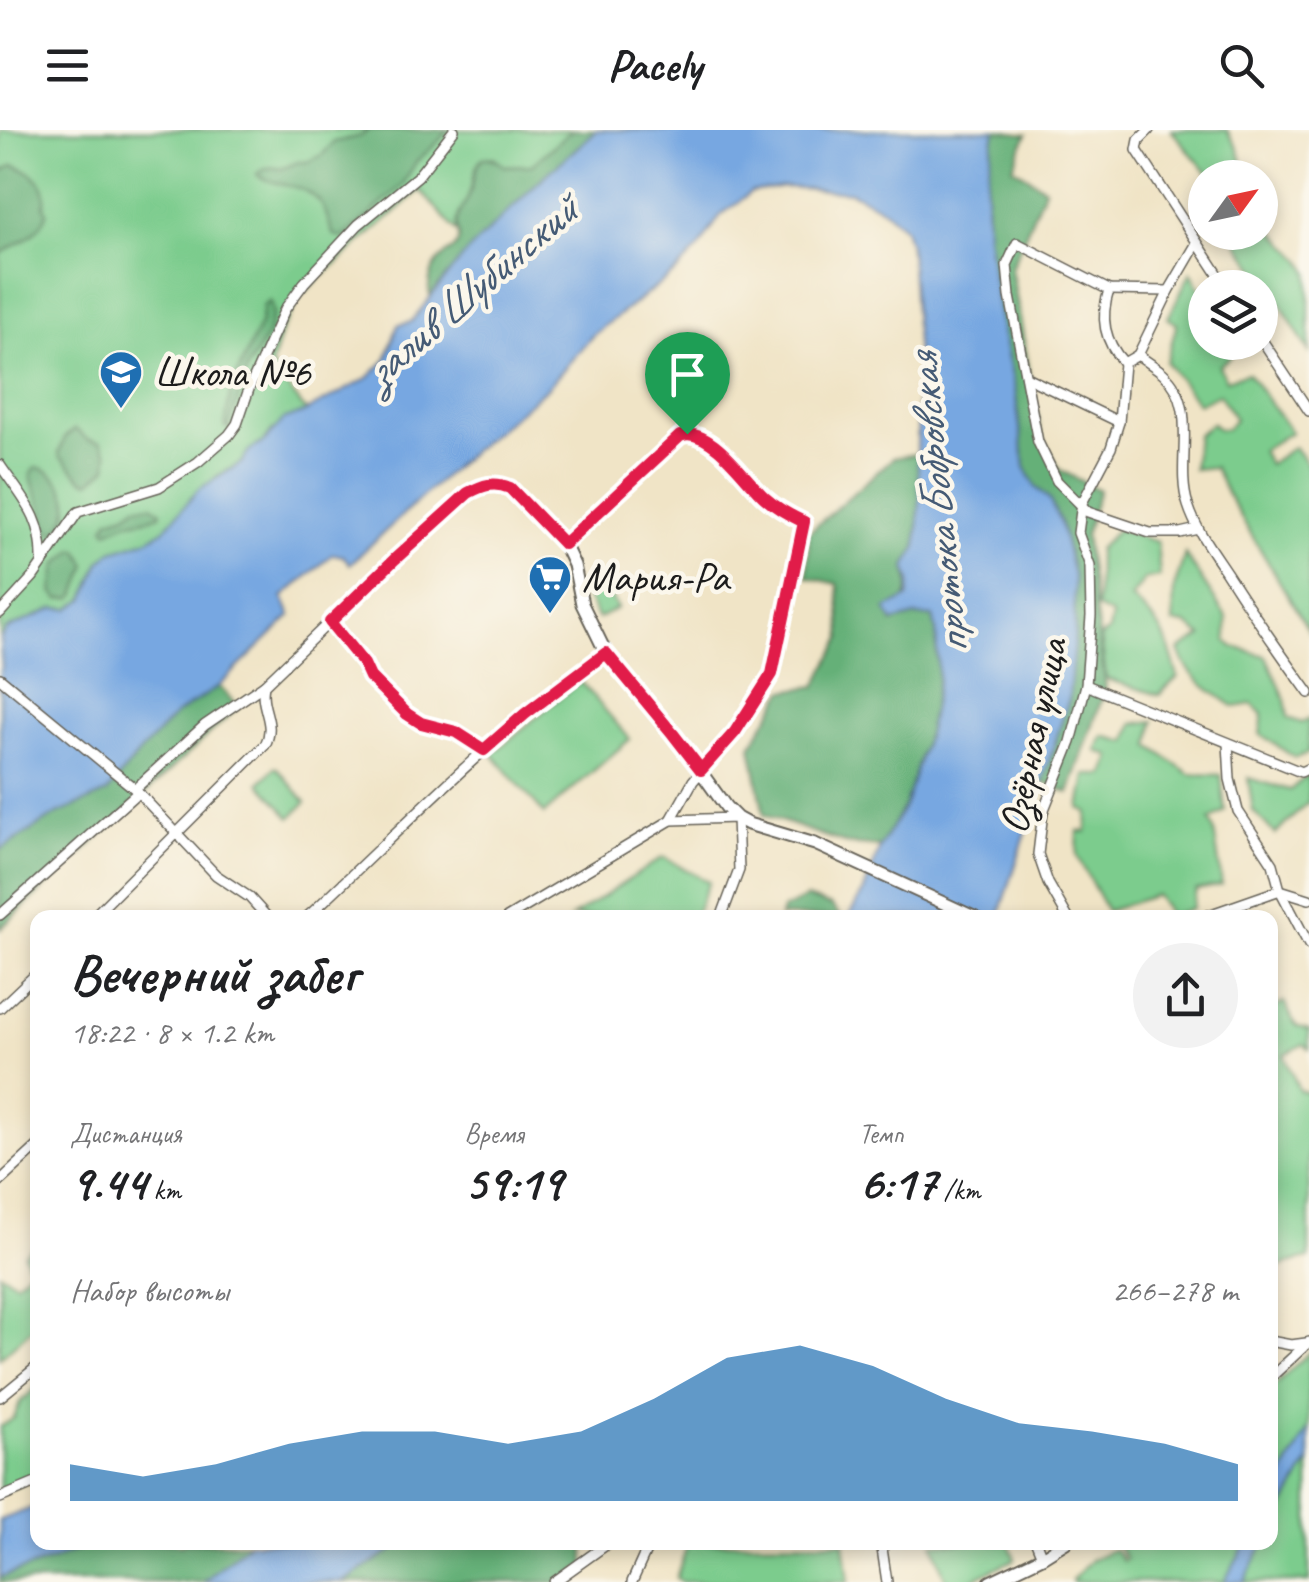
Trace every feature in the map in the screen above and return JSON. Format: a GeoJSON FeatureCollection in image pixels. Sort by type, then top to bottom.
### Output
{"type":"FeatureCollection","features":[{"type":"Feature","properties":{"kind":"street"},"geometry":{"type":"LineString","coordinates":[[0,613],[33,577],[78,512],[160,487],[220,445],[237,424],[248,389],[285,309],[358,225],[418,176],[454,130]]}},
{"type":"Feature","properties":{"kind":"street"},"geometry":{"type":"LineString","coordinates":[[1149,130],[1139,140],[1138,150],[1188,229]]}},
{"type":"Feature","properties":{"kind":"street"},"geometry":{"type":"LineString","coordinates":[[1170,292],[1109,290],[1017,243],[1007,265],[1038,442],[1057,481],[1088,512],[1150,533],[1198,529]]}},
{"type":"Feature","properties":{"kind":"street"},"geometry":{"type":"LineString","coordinates":[[1124,363],[1138,356],[1193,250]]}},
{"type":"Feature","properties":{"kind":"street"},"geometry":{"type":"LineString","coordinates":[[1082,503],[1119,422],[1124,363],[1105,332],[1104,305],[1109,290]]}},
{"type":"Feature","properties":{"kind":"street"},"geometry":{"type":"LineString","coordinates":[[1138,356],[1164,374],[1180,398],[1184,416],[1184,486],[1198,529],[1309,692]]}},
{"type":"Feature","properties":{"kind":"street"},"geometry":{"type":"LineString","coordinates":[[1275,360],[1309,411]]}},
{"type":"Feature","properties":{"kind":"street"},"geometry":{"type":"LineString","coordinates":[[1026,377],[1119,422]]}},
{"type":"Feature","properties":{"kind":"street"},"geometry":{"type":"LineString","coordinates":[[522,910],[670,820],[701,770],[735,732],[772,674],[804,522],[766,499],[707,438],[687,434],[680,436],[564,544]]}},
{"type":"Feature","properties":{"kind":"street"},"geometry":{"type":"LineString","coordinates":[[0,465],[38,520],[42,563]]}},
{"type":"Feature","properties":{"kind":"street"},"geometry":{"type":"LineString","coordinates":[[0,915],[205,725],[264,685],[468,493],[500,484],[510,488],[564,544],[582,604],[606,653],[736,818],[815,844],[959,910]]}},
{"type":"Feature","properties":{"kind":"street","name":"Озёрная улица"},"geometry":{"type":"LineString","coordinates":[[1064,910],[1041,868],[1038,854],[1043,812],[1072,742],[1086,685],[1090,566],[1078,533],[1082,503]]}},
{"type":"Feature","properties":{"kind":"street"},"geometry":{"type":"LineString","coordinates":[[330,622],[370,677],[407,714],[421,723],[456,732],[484,750]]}},
{"type":"Feature","properties":{"kind":"street"},"geometry":{"type":"LineString","coordinates":[[314,910],[484,750],[606,653]]}},
{"type":"Feature","properties":{"kind":"street"},"geometry":{"type":"LineString","coordinates":[[0,678],[136,792],[216,875],[250,897],[261,910]]}},
{"type":"Feature","properties":{"kind":"street"},"geometry":{"type":"LineString","coordinates":[[100,910],[264,745],[270,727],[263,702],[264,685]]}},
{"type":"Feature","properties":{"kind":"street"},"geometry":{"type":"LineString","coordinates":[[1086,685],[1301,772],[1309,768]]}},
{"type":"Feature","properties":{"kind":"street"},"geometry":{"type":"LineString","coordinates":[[1228,743],[1230,779],[1238,811],[1272,864],[1280,890],[1309,945]]}},
{"type":"Feature","properties":{"kind":"street"},"geometry":{"type":"LineString","coordinates":[[670,820],[736,818]]}},
{"type":"Feature","properties":{"kind":"street"},"geometry":{"type":"LineString","coordinates":[[723,910],[739,870],[736,818]]}},
{"type":"Feature","properties":{"kind":"street"},"geometry":{"type":"LineString","coordinates":[[1223,910],[1280,890],[1309,899]]}},
{"type":"Feature","properties":{"kind":"street"},"geometry":{"type":"LineString","coordinates":[[0,1008],[30,980]]}},
{"type":"Feature","properties":{"kind":"street"},"geometry":{"type":"LineString","coordinates":[[0,1181],[30,1153]]}},
{"type":"Feature","properties":{"kind":"street"},"geometry":{"type":"LineString","coordinates":[[1278,1342],[1291,1345],[1309,1342]]}},
{"type":"Feature","properties":{"kind":"street"},"geometry":{"type":"LineString","coordinates":[[1278,1371],[1309,1342]]}},
{"type":"Feature","properties":{"kind":"street"},"geometry":{"type":"LineString","coordinates":[[0,1397],[30,1373]]}},
{"type":"Feature","properties":{"kind":"street"},"geometry":{"type":"LineString","coordinates":[[0,1498],[30,1485]]}},
{"type":"Feature","properties":{"kind":"street"},"geometry":{"type":"LineString","coordinates":[[554,1582],[599,1550]]}},
{"type":"Feature","properties":{"kind":"street"},"geometry":{"type":"LineString","coordinates":[[632,1582],[646,1550]]}},
{"type":"Feature","properties":{"kind":"street"},"geometry":{"type":"LineString","coordinates":[[881,1550],[887,1582]]}},
{"type":"Feature","properties":{"kind":"street"},"geometry":{"type":"LineString","coordinates":[[1039,1550],[1042,1557]]}},
{"type":"Feature","properties":{"kind":"street"},"geometry":{"type":"LineString","coordinates":[[990,1582],[1053,1550]]}},
{"type":"Feature","properties":{"kind":"green space"},"geometry":{"type":"Polygon","coordinates":[[[0,130],[572,130],[532,165],[504,166],[494,157],[484,158],[460,216],[458,233],[420,190],[302,294],[282,329],[271,366],[306,411],[273,430],[241,463],[217,476],[164,530],[112,551],[100,562],[85,599],[69,609],[55,608],[7,629],[0,639],[0,130]]]}},
{"type":"Feature","properties":{"kind":"green space"},"geometry":{"type":"Polygon","coordinates":[[[368,130],[448,130],[416,162],[402,186],[343,238],[334,236],[315,197],[257,174],[269,168],[307,162],[322,155],[334,142],[361,136],[368,130]]]}},
{"type":"Feature","properties":{"kind":"green space"},"geometry":{"type":"Polygon","coordinates":[[[572,130],[597,130],[510,210],[430,296],[434,268],[458,242],[458,218],[478,163],[487,157],[504,166],[532,165],[572,130]]]}},
{"type":"Feature","properties":{"kind":"green space"},"geometry":{"type":"Polygon","coordinates":[[[995,130],[1027,134],[1013,167],[1045,188],[1011,268],[1041,435],[1060,470],[1099,490],[1085,535],[1106,687],[1069,793],[1042,782],[1069,699],[1074,578],[1060,522],[1049,499],[1036,487],[1025,467],[987,236],[986,186],[995,130]]]}},
{"type":"Feature","properties":{"kind":"green space"},"geometry":{"type":"Polygon","coordinates":[[[1171,130],[1227,130],[1242,160],[1197,160],[1171,130]]]}},
{"type":"Feature","properties":{"kind":"green space"},"geometry":{"type":"Polygon","coordinates":[[[13,165],[42,184],[47,213],[34,232],[0,254],[0,173],[13,165]]]}},
{"type":"Feature","properties":{"kind":"green space"},"geometry":{"type":"Polygon","coordinates":[[[1278,235],[1302,260],[1309,272],[1309,352],[1278,300],[1278,270],[1257,270],[1243,250],[1278,250],[1278,235]]]}},
{"type":"Feature","properties":{"kind":"green space"},"geometry":{"type":"Polygon","coordinates":[[[1188,278],[1188,360],[1226,360],[1219,366],[1226,380],[1248,373],[1291,432],[1261,451],[1269,464],[1294,447],[1309,466],[1309,631],[1214,467],[1193,469],[1197,435],[1212,423],[1218,429],[1226,429],[1235,419],[1219,394],[1198,404],[1166,362],[1177,324],[1168,318],[1188,278]]]}},
{"type":"Feature","properties":{"kind":"green space"},"geometry":{"type":"Polygon","coordinates":[[[270,301],[273,313],[268,335],[248,367],[229,428],[225,427],[231,388],[260,324],[263,306],[270,301]]]}},
{"type":"Feature","properties":{"kind":"green space"},"geometry":{"type":"Polygon","coordinates":[[[75,429],[87,439],[101,442],[108,454],[107,468],[90,482],[60,457],[65,437],[75,429]]]}},
{"type":"Feature","properties":{"kind":"green space"},"geometry":{"type":"Polygon","coordinates":[[[917,454],[917,546],[906,567],[907,596],[893,622],[916,616],[933,617],[938,679],[928,731],[905,805],[880,847],[847,844],[764,815],[751,746],[784,691],[816,686],[842,638],[838,584],[807,577],[809,532],[893,458],[917,454]]]}},
{"type":"Feature","properties":{"kind":"green space"},"geometry":{"type":"Polygon","coordinates":[[[36,467],[54,477],[67,496],[67,516],[56,532],[52,533],[45,523],[31,474],[36,467]]]}},
{"type":"Feature","properties":{"kind":"green space"},"geometry":{"type":"Polygon","coordinates":[[[152,505],[161,511],[160,515],[107,531],[109,519],[137,506],[152,505]]]}},
{"type":"Feature","properties":{"kind":"green space"},"geometry":{"type":"Polygon","coordinates":[[[1118,529],[1157,542],[1160,577],[1145,579],[1131,598],[1162,633],[1178,677],[1159,695],[1106,679],[1101,636],[1109,631],[1112,616],[1097,608],[1098,549],[1118,529]]]}},
{"type":"Feature","properties":{"kind":"green space"},"geometry":{"type":"Polygon","coordinates":[[[78,550],[87,565],[76,595],[59,599],[53,592],[57,565],[78,550]]]}},
{"type":"Feature","properties":{"kind":"green space"},"geometry":{"type":"Polygon","coordinates":[[[1185,554],[1227,618],[1227,641],[1234,647],[1266,656],[1285,698],[1288,718],[1302,723],[1309,719],[1309,753],[1295,758],[1260,734],[1263,714],[1252,704],[1235,707],[1188,669],[1179,650],[1202,636],[1186,624],[1173,623],[1174,588],[1185,554]]]}},
{"type":"Feature","properties":{"kind":"green space"},"geometry":{"type":"Polygon","coordinates":[[[602,581],[617,608],[598,619],[587,598],[588,589],[602,581]]]}},
{"type":"Feature","properties":{"kind":"green space"},"geometry":{"type":"Polygon","coordinates":[[[580,681],[630,739],[544,814],[492,754],[580,681]]]}},
{"type":"Feature","properties":{"kind":"green space"},"geometry":{"type":"Polygon","coordinates":[[[219,686],[238,707],[0,929],[0,850],[57,814],[107,793],[175,715],[219,686]]]}},
{"type":"Feature","properties":{"kind":"green space"},"geometry":{"type":"Polygon","coordinates":[[[1154,721],[1150,746],[1190,774],[1221,775],[1225,811],[1210,820],[1222,885],[1196,890],[1192,908],[1186,910],[1166,910],[1156,895],[1106,910],[1077,856],[1078,831],[1087,832],[1088,812],[1080,808],[1086,775],[1105,775],[1111,756],[1097,751],[1103,736],[1127,742],[1133,724],[1154,721]]]}},
{"type":"Feature","properties":{"kind":"green space"},"geometry":{"type":"Polygon","coordinates":[[[274,768],[306,802],[291,818],[260,783],[274,768]]]}},
{"type":"Feature","properties":{"kind":"green space"},"geometry":{"type":"Polygon","coordinates":[[[1309,774],[1309,802],[1275,834],[1253,811],[1248,778],[1290,790],[1309,774]]]}},
{"type":"Feature","properties":{"kind":"green space"},"geometry":{"type":"Polygon","coordinates":[[[663,857],[709,882],[697,910],[583,910],[663,857]]]}},
{"type":"Feature","properties":{"kind":"green space"},"geometry":{"type":"Polygon","coordinates":[[[806,898],[835,910],[782,910],[806,898]]]}},
{"type":"Feature","properties":{"kind":"green space"},"geometry":{"type":"Polygon","coordinates":[[[1284,1002],[1296,1026],[1309,1030],[1309,1049],[1304,1044],[1284,1055],[1299,1090],[1309,1093],[1309,1258],[1278,1269],[1278,1005],[1284,1002]]]}},
{"type":"Feature","properties":{"kind":"green space"},"geometry":{"type":"Polygon","coordinates":[[[30,1269],[30,1330],[0,1358],[0,1273],[16,1282],[30,1269]]]}},
{"type":"Feature","properties":{"kind":"green space"},"geometry":{"type":"Polygon","coordinates":[[[1309,1352],[1309,1428],[1278,1484],[1278,1382],[1309,1352]]]}},
{"type":"Feature","properties":{"kind":"green space"},"geometry":{"type":"Polygon","coordinates":[[[30,1393],[30,1480],[0,1493],[0,1427],[14,1418],[20,1402],[30,1393]]]}},
{"type":"Feature","properties":{"kind":"green space"},"geometry":{"type":"Polygon","coordinates":[[[1309,1462],[1309,1582],[1244,1582],[1260,1550],[1278,1550],[1278,1517],[1309,1462]]]}},
{"type":"Feature","properties":{"kind":"green space"},"geometry":{"type":"Polygon","coordinates":[[[75,1550],[242,1550],[204,1582],[0,1582],[0,1577],[75,1550]]]}},
{"type":"Feature","properties":{"kind":"green space"},"geometry":{"type":"Polygon","coordinates":[[[393,1550],[585,1550],[585,1566],[561,1582],[343,1582],[393,1550]]]}},
{"type":"Feature","properties":{"kind":"green space"},"geometry":{"type":"Polygon","coordinates":[[[686,1550],[845,1550],[849,1582],[682,1582],[676,1578],[686,1550]]]}},
{"type":"Feature","properties":{"kind":"green space"},"geometry":{"type":"Polygon","coordinates":[[[935,1550],[1012,1550],[1015,1559],[967,1582],[946,1582],[935,1550]]]}},
{"type":"Feature","properties":{"kind":"green space"},"geometry":{"type":"Polygon","coordinates":[[[1112,1550],[1123,1561],[1126,1559],[1120,1550],[1242,1550],[1224,1582],[1072,1580],[1092,1559],[1112,1550]]]}},
{"type":"Feature","properties":{"kind":"water"},"geometry":{"type":"Polygon","coordinates":[[[597,130],[995,130],[986,186],[987,236],[1000,323],[1015,389],[1025,467],[1036,487],[1049,499],[1060,522],[1074,578],[1075,633],[1069,699],[1001,910],[852,910],[864,891],[880,847],[905,805],[928,731],[938,679],[933,617],[916,616],[893,622],[886,609],[908,598],[910,580],[906,567],[917,546],[918,374],[910,249],[904,228],[884,210],[851,192],[785,187],[751,192],[720,216],[699,248],[677,271],[593,335],[548,387],[465,457],[350,564],[343,556],[333,554],[283,597],[291,616],[219,686],[175,715],[107,793],[57,814],[0,850],[0,639],[7,629],[55,608],[69,609],[85,599],[100,562],[112,551],[164,530],[199,489],[241,463],[283,420],[368,378],[386,360],[398,325],[411,322],[463,256],[597,130]]]}},
{"type":"Feature","properties":{"kind":"water"},"geometry":{"type":"Polygon","coordinates":[[[1309,1428],[1309,1462],[1278,1517],[1278,1484],[1309,1428]]]}},
{"type":"Feature","properties":{"kind":"water"},"geometry":{"type":"Polygon","coordinates":[[[30,1509],[30,1550],[75,1550],[0,1577],[0,1520],[30,1509]]]}},
{"type":"Feature","properties":{"kind":"water"},"geometry":{"type":"Polygon","coordinates":[[[241,1550],[393,1550],[343,1582],[204,1582],[241,1550]]]}},
{"type":"Feature","properties":{"kind":"water"},"geometry":{"type":"Polygon","coordinates":[[[1242,1550],[1260,1550],[1244,1582],[1224,1582],[1242,1550]]]}},
{"type":"Feature","properties":{"kind":"place","name":"Школа №6"},"geometry":{"type":"Point","coordinates":[121,410]}},
{"type":"Feature","properties":{"kind":"place","name":"Мария-Ра"},"geometry":{"type":"Point","coordinates":[550,615]}},
{"type":"Feature","properties":{"kind":"route"},"geometry":{"type":"LineString","coordinates":[[687,434],[707,438],[766,499],[804,522],[772,674],[735,732],[701,770],[606,653],[484,750],[456,732],[421,723],[407,714],[370,677],[330,622],[468,493],[491,484],[510,488],[564,544],[680,436],[687,434]]}},
{"type":"Feature","properties":{"kind":"water label","name":"залив Шубинский"},"geometry":{"type":"Point","coordinates":[471,291]}},
{"type":"Feature","properties":{"kind":"water label","name":"протока Бобровская"},"geometry":{"type":"Point","coordinates":[938,504]}}]}
